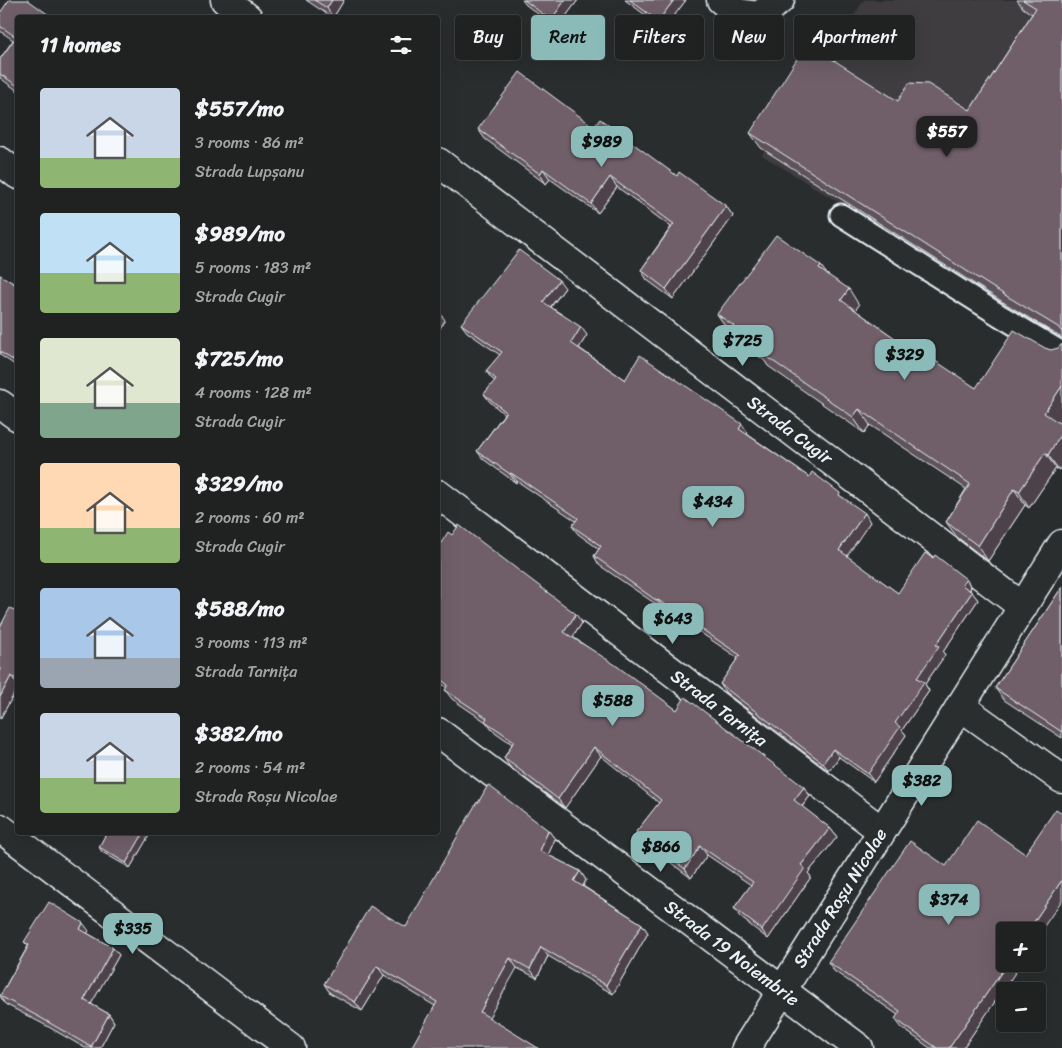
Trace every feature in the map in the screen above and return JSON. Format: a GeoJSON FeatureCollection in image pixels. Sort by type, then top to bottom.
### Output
{"type":"FeatureCollection","features":[{"type":"Feature","properties":{"kind":"street"},"geometry":{"type":"LineString","coordinates":[[225,0],[244,15]]}},
{"type":"Feature","properties":{"kind":"street"},"geometry":{"type":"LineString","coordinates":[[720,0],[738,13],[759,16],[780,0]]}},
{"type":"Feature","properties":{"kind":"street"},"geometry":{"type":"LineString","coordinates":[[0,161],[15,173]]}},
{"type":"Feature","properties":{"kind":"street","name":"Strada Cugir"},"geometry":{"type":"LineString","coordinates":[[440,164],[1023,607]]}},
{"type":"Feature","properties":{"kind":"street"},"geometry":{"type":"LineString","coordinates":[[0,404],[15,415]]}},
{"type":"Feature","properties":{"kind":"street","name":"Strada Tarnița"},"geometry":{"type":"LineString","coordinates":[[440,496],[882,831]]}},
{"type":"Feature","properties":{"kind":"street","name":"Strada Roșu Nicolae"},"geometry":{"type":"LineString","coordinates":[[746,1048],[1060,550]]}},
{"type":"Feature","properties":{"kind":"street"},"geometry":{"type":"LineString","coordinates":[[960,706],[1062,778]]}},
{"type":"Feature","properties":{"kind":"street","name":"Strada 19 Noiembrie"},"geometry":{"type":"LineString","coordinates":[[440,734],[859,1048]]}},
{"type":"Feature","properties":{"kind":"street"},"geometry":{"type":"LineString","coordinates":[[0,828],[291,1048]]}},
{"type":"Feature","properties":{"kind":"lane"},"geometry":{"type":"LineString","coordinates":[[841,215],[1062,353]]}},
{"type":"Feature","properties":{"kind":"shaded area"},"geometry":{"type":"Polygon","coordinates":[[[864,0],[1062,0],[1062,341],[762,155],[825,60],[915,60],[915,15],[854,15],[864,0]]]}},
{"type":"Feature","properties":{"kind":"building"},"geometry":{"type":"Polygon","coordinates":[[[9,0],[28,0],[49,15],[15,15],[15,36],[0,26],[0,13],[9,0]]]}},
{"type":"Feature","properties":{"kind":"building"},"geometry":{"type":"Polygon","coordinates":[[[314,0],[332,0],[327,8],[314,0]]]}},
{"type":"Feature","properties":{"kind":"building"},"geometry":{"type":"Polygon","coordinates":[[[524,0],[565,0],[554,15],[544,15],[524,0]]]}},
{"type":"Feature","properties":{"kind":"building"},"geometry":{"type":"Polygon","coordinates":[[[630,0],[674,0],[663,15],[650,15],[630,0]]]}},
{"type":"Feature","properties":{"kind":"building"},"geometry":{"type":"Polygon","coordinates":[[[1023,0],[1062,0],[1062,332],[1058,327],[750,133],[796,60],[834,60],[898,101],[909,83],[928,84],[970,110],[1036,8],[1023,0]]]}},
{"type":"Feature","properties":{"kind":"building"},"geometry":{"type":"Polygon","coordinates":[[[15,38],[15,84],[0,74],[0,59],[15,38]]]}},
{"type":"Feature","properties":{"kind":"building"},"geometry":{"type":"Polygon","coordinates":[[[520,72],[594,127],[600,119],[677,176],[679,172],[726,206],[666,289],[641,270],[674,224],[610,177],[591,204],[543,169],[540,174],[478,129],[520,72]]]}},
{"type":"Feature","properties":{"kind":"building"},"geometry":{"type":"Polygon","coordinates":[[[776,235],[821,266],[819,269],[849,289],[841,300],[926,360],[928,356],[976,388],[1014,330],[1051,350],[1058,348],[1062,344],[1062,386],[1044,413],[1062,425],[1062,432],[1048,455],[1045,453],[1019,492],[1014,489],[978,546],[946,522],[970,484],[859,409],[853,417],[757,350],[758,348],[732,330],[734,326],[717,314],[776,235]]]}},
{"type":"Feature","properties":{"kind":"building"},"geometry":{"type":"Polygon","coordinates":[[[519,250],[559,280],[543,302],[581,327],[571,343],[625,380],[640,355],[742,424],[739,429],[809,477],[812,472],[840,493],[839,495],[865,513],[839,550],[898,593],[925,553],[933,558],[935,555],[966,579],[962,585],[972,592],[936,645],[939,646],[917,678],[924,682],[895,723],[900,727],[868,774],[833,749],[823,763],[720,684],[740,655],[657,601],[594,556],[601,546],[572,526],[578,518],[477,451],[506,412],[484,394],[496,379],[486,371],[502,352],[461,324],[519,250]]]}},
{"type":"Feature","properties":{"kind":"building"},"geometry":{"type":"Polygon","coordinates":[[[0,275],[15,284],[15,361],[0,352],[0,275]]]}},
{"type":"Feature","properties":{"kind":"building"},"geometry":{"type":"Polygon","coordinates":[[[459,525],[576,614],[564,632],[614,664],[677,710],[685,697],[804,787],[794,800],[830,828],[801,865],[805,868],[762,930],[734,908],[753,882],[700,846],[685,869],[636,832],[661,800],[594,747],[558,799],[504,758],[514,741],[485,721],[487,718],[445,690],[448,685],[440,679],[440,545],[448,532],[452,535],[459,525]]]}},
{"type":"Feature","properties":{"kind":"building"},"geometry":{"type":"Polygon","coordinates":[[[1062,587],[1062,732],[995,688],[1062,587]]]}},
{"type":"Feature","properties":{"kind":"building"},"geometry":{"type":"Polygon","coordinates":[[[10,608],[15,610],[15,678],[11,676],[0,697],[0,627],[10,608]]]}},
{"type":"Feature","properties":{"kind":"building"},"geometry":{"type":"Polygon","coordinates":[[[488,785],[548,830],[540,851],[580,871],[574,881],[642,924],[606,985],[541,947],[530,969],[510,958],[480,1012],[538,1048],[411,1048],[437,1002],[377,966],[355,1002],[324,984],[370,906],[406,927],[488,785]]]}},
{"type":"Feature","properties":{"kind":"building"},"geometry":{"type":"Polygon","coordinates":[[[1056,809],[1062,813],[1062,880],[1034,922],[996,922],[996,972],[1001,972],[949,1048],[937,1048],[895,1019],[900,1011],[828,962],[910,841],[946,866],[977,820],[1025,854],[1056,809]]]}},
{"type":"Feature","properties":{"kind":"building"},"geometry":{"type":"Polygon","coordinates":[[[105,835],[142,835],[126,863],[99,847],[105,835]]]}},
{"type":"Feature","properties":{"kind":"building"},"geometry":{"type":"Polygon","coordinates":[[[49,902],[83,923],[80,929],[113,948],[84,1000],[109,1014],[91,1047],[0,996],[29,945],[24,942],[49,902]]]}}]}
